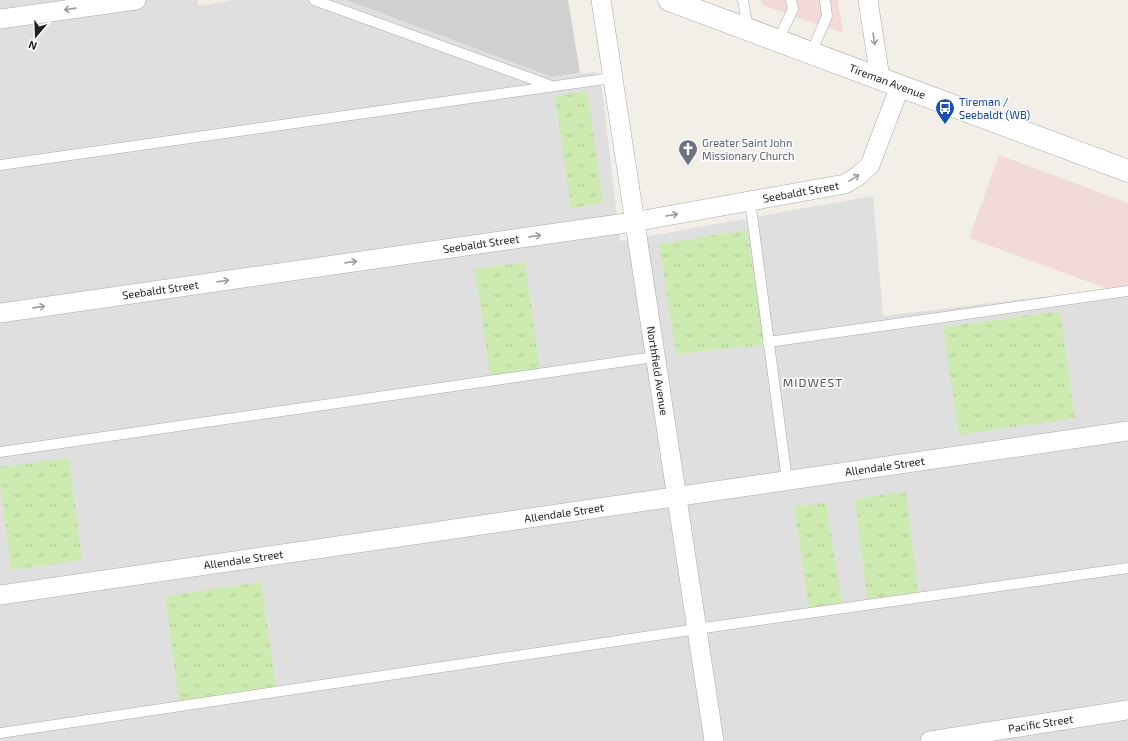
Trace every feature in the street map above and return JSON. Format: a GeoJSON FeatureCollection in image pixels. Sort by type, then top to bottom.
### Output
{"type":"FeatureCollection","features":[{"type":"Feature","properties":{"kind":"street"},"geometry":{"type":"LineString","coordinates":[[0,19],[136,0]]}},
{"type":"Feature","properties":{"kind":"street","name":"Northfield Avenue"},"geometry":{"type":"LineString","coordinates":[[601,0],[654,358],[714,741]]}},
{"type":"Feature","properties":{"kind":"street","name":"Tireman Avenue"},"geometry":{"type":"LineString","coordinates":[[669,0],[1128,171]]}},
{"type":"Feature","properties":{"kind":"street"},"geometry":{"type":"LineString","coordinates":[[868,0],[890,82]]}},
{"type":"Feature","properties":{"kind":"street","name":"Seebaldt Street"},"geometry":{"type":"LineString","coordinates":[[0,313],[634,222],[844,184],[858,176],[870,165],[890,82]]}},
{"type":"Feature","properties":{"kind":"street","name":"Allendale Street"},"geometry":{"type":"LineString","coordinates":[[0,595],[1128,431]]}},
{"type":"Feature","properties":{"kind":"street","name":"Pacific Street"},"geometry":{"type":"LineString","coordinates":[[930,741],[1128,710]]}},
{"type":"Feature","properties":{"kind":"lane"},"geometry":{"type":"LineString","coordinates":[[314,0],[552,86]]}},
{"type":"Feature","properties":{"kind":"lane"},"geometry":{"type":"LineString","coordinates":[[743,0],[748,29]]}},
{"type":"Feature","properties":{"kind":"lane"},"geometry":{"type":"LineString","coordinates":[[778,40],[793,9],[792,0]]}},
{"type":"Feature","properties":{"kind":"lane"},"geometry":{"type":"LineString","coordinates":[[811,53],[827,16],[825,0]]}},
{"type":"Feature","properties":{"kind":"lane"},"geometry":{"type":"LineString","coordinates":[[0,165],[612,78]]}},
{"type":"Feature","properties":{"kind":"lane"},"geometry":{"type":"LineString","coordinates":[[750,200],[787,480]]}},
{"type":"Feature","properties":{"kind":"lane"},"geometry":{"type":"LineString","coordinates":[[768,342],[1128,291]]}},
{"type":"Feature","properties":{"kind":"lane"},"geometry":{"type":"LineString","coordinates":[[0,452],[654,358]]}},
{"type":"Feature","properties":{"kind":"lane"},"geometry":{"type":"LineString","coordinates":[[0,733],[697,629],[1128,568]]}},
{"type":"Feature","properties":{"kind":"shaded area"},"geometry":{"type":"Polygon","coordinates":[[[0,0],[198,0],[198,6],[234,0],[346,0],[552,77],[596,72],[602,88],[620,241],[873,196],[883,316],[1128,287],[1128,741],[0,741],[0,0]]]}},
{"type":"Feature","properties":{"kind":"shaded area"},"geometry":{"type":"Polygon","coordinates":[[[346,0],[568,0],[580,73],[552,77],[346,0]]]}},
{"type":"Feature","properties":{"kind":"shaded area"},"geometry":{"type":"Polygon","coordinates":[[[761,0],[838,0],[843,33],[762,5],[761,0]]]}},
{"type":"Feature","properties":{"kind":"shaded area"},"geometry":{"type":"Polygon","coordinates":[[[999,155],[1128,203],[1128,287],[1111,290],[969,238],[999,155]]]}},
{"type":"Feature","properties":{"kind":"green space"},"geometry":{"type":"Polygon","coordinates":[[[587,91],[603,203],[571,208],[555,96],[587,91]]]}},
{"type":"Feature","properties":{"kind":"green space"},"geometry":{"type":"Polygon","coordinates":[[[747,230],[764,345],[676,354],[659,244],[747,230]]]}},
{"type":"Feature","properties":{"kind":"green space"},"geometry":{"type":"Polygon","coordinates":[[[525,262],[540,369],[490,376],[475,269],[525,262]]]}},
{"type":"Feature","properties":{"kind":"green space"},"geometry":{"type":"Polygon","coordinates":[[[1060,311],[1075,418],[959,435],[943,327],[1060,311]]]}},
{"type":"Feature","properties":{"kind":"green space"},"geometry":{"type":"Polygon","coordinates":[[[69,458],[82,560],[11,570],[0,483],[0,467],[69,458]]]}},
{"type":"Feature","properties":{"kind":"green space"},"geometry":{"type":"Polygon","coordinates":[[[906,492],[918,593],[867,599],[855,498],[906,492]]]}},
{"type":"Feature","properties":{"kind":"green space"},"geometry":{"type":"Polygon","coordinates":[[[826,502],[842,605],[809,610],[794,507],[826,502]]]}},
{"type":"Feature","properties":{"kind":"green space"},"geometry":{"type":"Polygon","coordinates":[[[261,582],[276,687],[179,701],[165,596],[261,582]]]}},
{"type":"Feature","properties":{"kind":"place","name":"Tireman / Seebaldt (WB)"},"geometry":{"type":"Point","coordinates":[945,125]}},
{"type":"Feature","properties":{"kind":"place","name":"Greater Saint John Missionary Church"},"geometry":{"type":"Point","coordinates":[688,166]}},
{"type":"Feature","properties":{"kind":"district","name":"MIDWEST"},"geometry":{"type":"Point","coordinates":[813,383]}}]}
